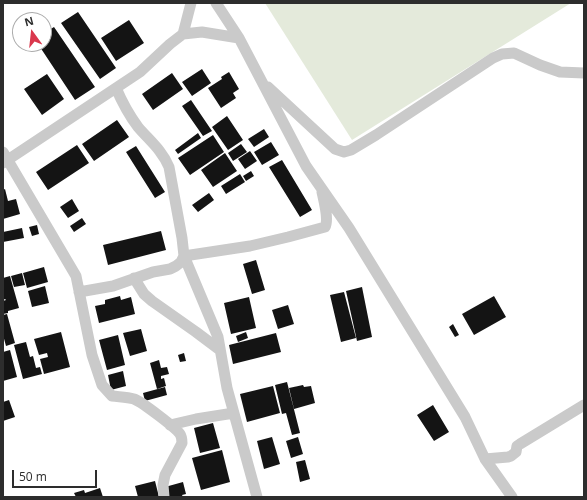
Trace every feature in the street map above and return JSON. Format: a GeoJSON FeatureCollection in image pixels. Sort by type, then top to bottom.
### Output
{"type":"FeatureCollection","features":[{"type":"Feature","properties":{"kind":"street"},"geometry":{"type":"LineString","coordinates":[[183,34],[191,3]]}},
{"type":"Feature","properties":{"kind":"street"},"geometry":{"type":"LineString","coordinates":[[216,3],[239,38],[306,166],[349,228],[465,417],[485,459],[512,497]]}},
{"type":"Feature","properties":{"kind":"street"},"geometry":{"type":"LineString","coordinates":[[164,497],[162,484],[165,475],[182,443],[181,435],[178,431],[135,400],[127,397],[112,396],[102,385],[92,355],[76,276],[5,158],[140,72],[183,34],[202,32],[239,38]]}},
{"type":"Feature","properties":{"kind":"street"},"geometry":{"type":"LineString","coordinates":[[261,80],[335,149],[344,152],[352,150],[493,58],[502,54],[514,53],[560,72],[584,73]]}},
{"type":"Feature","properties":{"kind":"street"},"geometry":{"type":"LineString","coordinates":[[116,88],[123,104],[138,127],[162,153],[169,167],[184,256],[218,337],[227,388],[257,497]]}},
{"type":"Feature","properties":{"kind":"street"},"geometry":{"type":"LineString","coordinates":[[184,256],[250,246],[325,227],[327,220],[322,188]]}},
{"type":"Feature","properties":{"kind":"street"},"geometry":{"type":"LineString","coordinates":[[79,292],[114,286],[153,272],[170,269],[181,262],[184,256]]}},
{"type":"Feature","properties":{"kind":"street"},"geometry":{"type":"LineString","coordinates":[[134,278],[144,294],[152,301],[220,350]]}},
{"type":"Feature","properties":{"kind":"street"},"geometry":{"type":"LineString","coordinates":[[485,459],[512,456],[516,452],[517,446],[584,405]]}},
{"type":"Feature","properties":{"kind":"street"},"geometry":{"type":"LineString","coordinates":[[170,425],[234,413]]}},
{"type":"Feature","properties":{"kind":"green space"},"geometry":{"type":"Polygon","coordinates":[[[265,3],[571,3],[352,140],[265,3]]]}},
{"type":"Feature","properties":{"kind":"building"},"geometry":{"type":"Polygon","coordinates":[[[78,12],[116,68],[100,79],[61,23],[78,12]]]}},
{"type":"Feature","properties":{"kind":"building"},"geometry":{"type":"Polygon","coordinates":[[[129,20],[144,43],[116,61],[101,38],[129,20]]]}},
{"type":"Feature","properties":{"kind":"building"},"geometry":{"type":"Polygon","coordinates":[[[54,27],[95,87],[75,100],[43,52],[52,52],[52,28],[54,27]]]}},
{"type":"Feature","properties":{"kind":"building"},"geometry":{"type":"Polygon","coordinates":[[[202,69],[211,83],[192,96],[182,82],[202,69]]]}},
{"type":"Feature","properties":{"kind":"building"},"geometry":{"type":"Polygon","coordinates":[[[229,72],[239,89],[233,93],[236,98],[221,108],[208,88],[222,79],[221,77],[229,72]]]}},
{"type":"Feature","properties":{"kind":"building"},"geometry":{"type":"Polygon","coordinates":[[[172,73],[183,89],[153,110],[142,94],[172,73]]]}},
{"type":"Feature","properties":{"kind":"building"},"geometry":{"type":"Polygon","coordinates":[[[47,74],[64,99],[42,115],[24,89],[47,74]]]}},
{"type":"Feature","properties":{"kind":"building"},"geometry":{"type":"Polygon","coordinates":[[[191,100],[212,131],[203,136],[182,106],[191,100]]]}},
{"type":"Feature","properties":{"kind":"building"},"geometry":{"type":"Polygon","coordinates":[[[227,116],[243,140],[228,150],[212,127],[227,116]]]}},
{"type":"Feature","properties":{"kind":"building"},"geometry":{"type":"Polygon","coordinates":[[[117,120],[129,137],[94,161],[82,144],[117,120]]]}},
{"type":"Feature","properties":{"kind":"building"},"geometry":{"type":"Polygon","coordinates":[[[264,129],[269,137],[254,147],[248,139],[264,129]]]}},
{"type":"Feature","properties":{"kind":"building"},"geometry":{"type":"Polygon","coordinates":[[[198,133],[201,138],[178,154],[175,150],[198,133]]]}},
{"type":"Feature","properties":{"kind":"building"},"geometry":{"type":"Polygon","coordinates":[[[213,135],[224,152],[190,175],[178,158],[213,135]]]}},
{"type":"Feature","properties":{"kind":"building"},"geometry":{"type":"Polygon","coordinates":[[[271,142],[279,155],[262,165],[254,152],[271,142]]]}},
{"type":"Feature","properties":{"kind":"building"},"geometry":{"type":"Polygon","coordinates":[[[241,144],[247,152],[233,161],[228,153],[241,144]]]}},
{"type":"Feature","properties":{"kind":"building"},"geometry":{"type":"Polygon","coordinates":[[[77,145],[89,163],[48,190],[36,172],[77,145]]]}},
{"type":"Feature","properties":{"kind":"building"},"geometry":{"type":"Polygon","coordinates":[[[136,146],[165,192],[155,198],[126,152],[136,146]]]}},
{"type":"Feature","properties":{"kind":"building"},"geometry":{"type":"Polygon","coordinates":[[[250,151],[257,161],[245,169],[238,159],[250,151]]]}},
{"type":"Feature","properties":{"kind":"building"},"geometry":{"type":"Polygon","coordinates":[[[225,153],[237,171],[213,187],[201,170],[225,153]]]}},
{"type":"Feature","properties":{"kind":"building"},"geometry":{"type":"Polygon","coordinates":[[[282,160],[312,210],[300,217],[269,167],[282,160]]]}},
{"type":"Feature","properties":{"kind":"building"},"geometry":{"type":"Polygon","coordinates":[[[251,171],[254,176],[246,181],[243,176],[251,171]]]}},
{"type":"Feature","properties":{"kind":"building"},"geometry":{"type":"Polygon","coordinates":[[[240,174],[245,182],[226,194],[221,186],[240,174]]]}},
{"type":"Feature","properties":{"kind":"building"},"geometry":{"type":"Polygon","coordinates":[[[5,189],[8,201],[16,199],[20,214],[3,219],[3,190],[5,189]]]}},
{"type":"Feature","properties":{"kind":"building"},"geometry":{"type":"Polygon","coordinates":[[[209,193],[214,200],[198,212],[192,205],[209,193]]]}},
{"type":"Feature","properties":{"kind":"building"},"geometry":{"type":"Polygon","coordinates":[[[72,199],[79,211],[68,218],[60,207],[72,199]]]}},
{"type":"Feature","properties":{"kind":"building"},"geometry":{"type":"Polygon","coordinates":[[[82,218],[86,224],[74,232],[70,226],[82,218]]]}},
{"type":"Feature","properties":{"kind":"building"},"geometry":{"type":"Polygon","coordinates":[[[37,225],[39,234],[32,236],[29,227],[37,225]]]}},
{"type":"Feature","properties":{"kind":"building"},"geometry":{"type":"Polygon","coordinates":[[[22,228],[24,238],[3,242],[3,232],[22,228]]]}},
{"type":"Feature","properties":{"kind":"building"},"geometry":{"type":"Polygon","coordinates":[[[161,231],[166,250],[108,265],[103,245],[161,231]]]}},
{"type":"Feature","properties":{"kind":"building"},"geometry":{"type":"Polygon","coordinates":[[[256,260],[265,290],[252,294],[243,264],[256,260]]]}},
{"type":"Feature","properties":{"kind":"building"},"geometry":{"type":"Polygon","coordinates":[[[44,267],[48,282],[27,288],[23,273],[44,267]]]}},
{"type":"Feature","properties":{"kind":"building"},"geometry":{"type":"Polygon","coordinates":[[[22,273],[25,285],[14,287],[11,276],[22,273]]]}},
{"type":"Feature","properties":{"kind":"building"},"geometry":{"type":"Polygon","coordinates":[[[10,276],[19,308],[3,314],[3,301],[6,300],[3,300],[3,278],[10,276]]]}},
{"type":"Feature","properties":{"kind":"building"},"geometry":{"type":"Polygon","coordinates":[[[45,286],[49,303],[32,307],[28,291],[45,286]]]}},
{"type":"Feature","properties":{"kind":"building"},"geometry":{"type":"Polygon","coordinates":[[[362,287],[372,337],[357,341],[346,291],[362,287]]]}},
{"type":"Feature","properties":{"kind":"building"},"geometry":{"type":"Polygon","coordinates":[[[344,292],[356,338],[341,342],[330,295],[344,292]]]}},
{"type":"Feature","properties":{"kind":"building"},"geometry":{"type":"Polygon","coordinates":[[[120,296],[121,300],[131,297],[135,314],[99,323],[95,306],[105,304],[105,300],[120,296]]]}},
{"type":"Feature","properties":{"kind":"building"},"geometry":{"type":"Polygon","coordinates":[[[494,296],[506,317],[474,335],[462,314],[494,296]]]}},
{"type":"Feature","properties":{"kind":"building"},"geometry":{"type":"Polygon","coordinates":[[[249,297],[256,328],[231,334],[224,303],[249,297]]]}},
{"type":"Feature","properties":{"kind":"building"},"geometry":{"type":"Polygon","coordinates":[[[288,305],[294,324],[278,329],[272,310],[288,305]]]}},
{"type":"Feature","properties":{"kind":"building"},"geometry":{"type":"Polygon","coordinates":[[[7,314],[15,343],[6,346],[3,335],[3,315],[7,314]]]}},
{"type":"Feature","properties":{"kind":"building"},"geometry":{"type":"Polygon","coordinates":[[[453,324],[459,335],[455,337],[449,327],[453,324]]]}},
{"type":"Feature","properties":{"kind":"building"},"geometry":{"type":"Polygon","coordinates":[[[141,329],[147,351],[130,356],[123,333],[141,329]]]}},
{"type":"Feature","properties":{"kind":"building"},"geometry":{"type":"Polygon","coordinates":[[[61,332],[70,367],[44,374],[40,359],[48,357],[47,353],[39,355],[34,339],[61,332]]]}},
{"type":"Feature","properties":{"kind":"building"},"geometry":{"type":"Polygon","coordinates":[[[246,332],[248,338],[238,342],[236,336],[246,332]]]}},
{"type":"Feature","properties":{"kind":"building"},"geometry":{"type":"Polygon","coordinates":[[[276,333],[281,352],[233,364],[229,345],[276,333]]]}},
{"type":"Feature","properties":{"kind":"building"},"geometry":{"type":"Polygon","coordinates":[[[118,335],[125,365],[107,370],[99,340],[118,335]]]}},
{"type":"Feature","properties":{"kind":"building"},"geometry":{"type":"Polygon","coordinates":[[[26,342],[30,357],[33,356],[36,368],[40,367],[42,374],[23,379],[14,345],[26,342]]]}},
{"type":"Feature","properties":{"kind":"building"},"geometry":{"type":"Polygon","coordinates":[[[10,350],[17,377],[3,381],[3,352],[10,350]]]}},
{"type":"Feature","properties":{"kind":"building"},"geometry":{"type":"Polygon","coordinates":[[[184,353],[186,361],[180,362],[178,355],[184,353]]]}},
{"type":"Feature","properties":{"kind":"building"},"geometry":{"type":"Polygon","coordinates":[[[159,360],[161,368],[167,367],[169,374],[161,376],[161,379],[164,378],[166,386],[157,389],[150,363],[159,360]]]}},
{"type":"Feature","properties":{"kind":"building"},"geometry":{"type":"Polygon","coordinates":[[[123,371],[126,386],[111,390],[108,375],[123,371]]]}},
{"type":"Feature","properties":{"kind":"building"},"geometry":{"type":"Polygon","coordinates":[[[287,382],[300,433],[292,435],[286,413],[282,414],[275,385],[287,382]]]}},
{"type":"Feature","properties":{"kind":"building"},"geometry":{"type":"Polygon","coordinates":[[[303,385],[304,387],[311,386],[315,403],[294,409],[289,388],[303,385]]]}},
{"type":"Feature","properties":{"kind":"building"},"geometry":{"type":"Polygon","coordinates":[[[273,386],[280,413],[247,422],[240,394],[273,386]]]}},
{"type":"Feature","properties":{"kind":"building"},"geometry":{"type":"Polygon","coordinates":[[[165,387],[167,395],[145,401],[143,393],[165,387]]]}},
{"type":"Feature","properties":{"kind":"building"},"geometry":{"type":"Polygon","coordinates":[[[9,400],[15,417],[3,421],[3,402],[9,400]]]}},
{"type":"Feature","properties":{"kind":"building"},"geometry":{"type":"Polygon","coordinates":[[[433,405],[449,432],[434,441],[417,415],[433,405]]]}},
{"type":"Feature","properties":{"kind":"building"},"geometry":{"type":"Polygon","coordinates":[[[213,423],[220,448],[200,453],[194,428],[213,423]]]}},
{"type":"Feature","properties":{"kind":"building"},"geometry":{"type":"Polygon","coordinates":[[[272,437],[280,464],[264,469],[257,441],[272,437]]]}},
{"type":"Feature","properties":{"kind":"building"},"geometry":{"type":"Polygon","coordinates":[[[298,437],[303,454],[291,458],[286,441],[298,437]]]}},
{"type":"Feature","properties":{"kind":"building"},"geometry":{"type":"Polygon","coordinates":[[[222,450],[230,482],[201,490],[192,458],[222,450]]]}},
{"type":"Feature","properties":{"kind":"building"},"geometry":{"type":"Polygon","coordinates":[[[305,460],[310,479],[300,482],[296,462],[305,460]]]}},
{"type":"Feature","properties":{"kind":"building"},"geometry":{"type":"Polygon","coordinates":[[[155,481],[159,497],[138,497],[135,486],[155,481]]]}},
{"type":"Feature","properties":{"kind":"building"},"geometry":{"type":"Polygon","coordinates":[[[183,482],[186,494],[182,495],[183,497],[167,497],[165,487],[183,482]]]}},
{"type":"Feature","properties":{"kind":"building"},"geometry":{"type":"Polygon","coordinates":[[[100,488],[103,497],[76,497],[74,493],[84,490],[85,493],[100,488]]]}}]}
